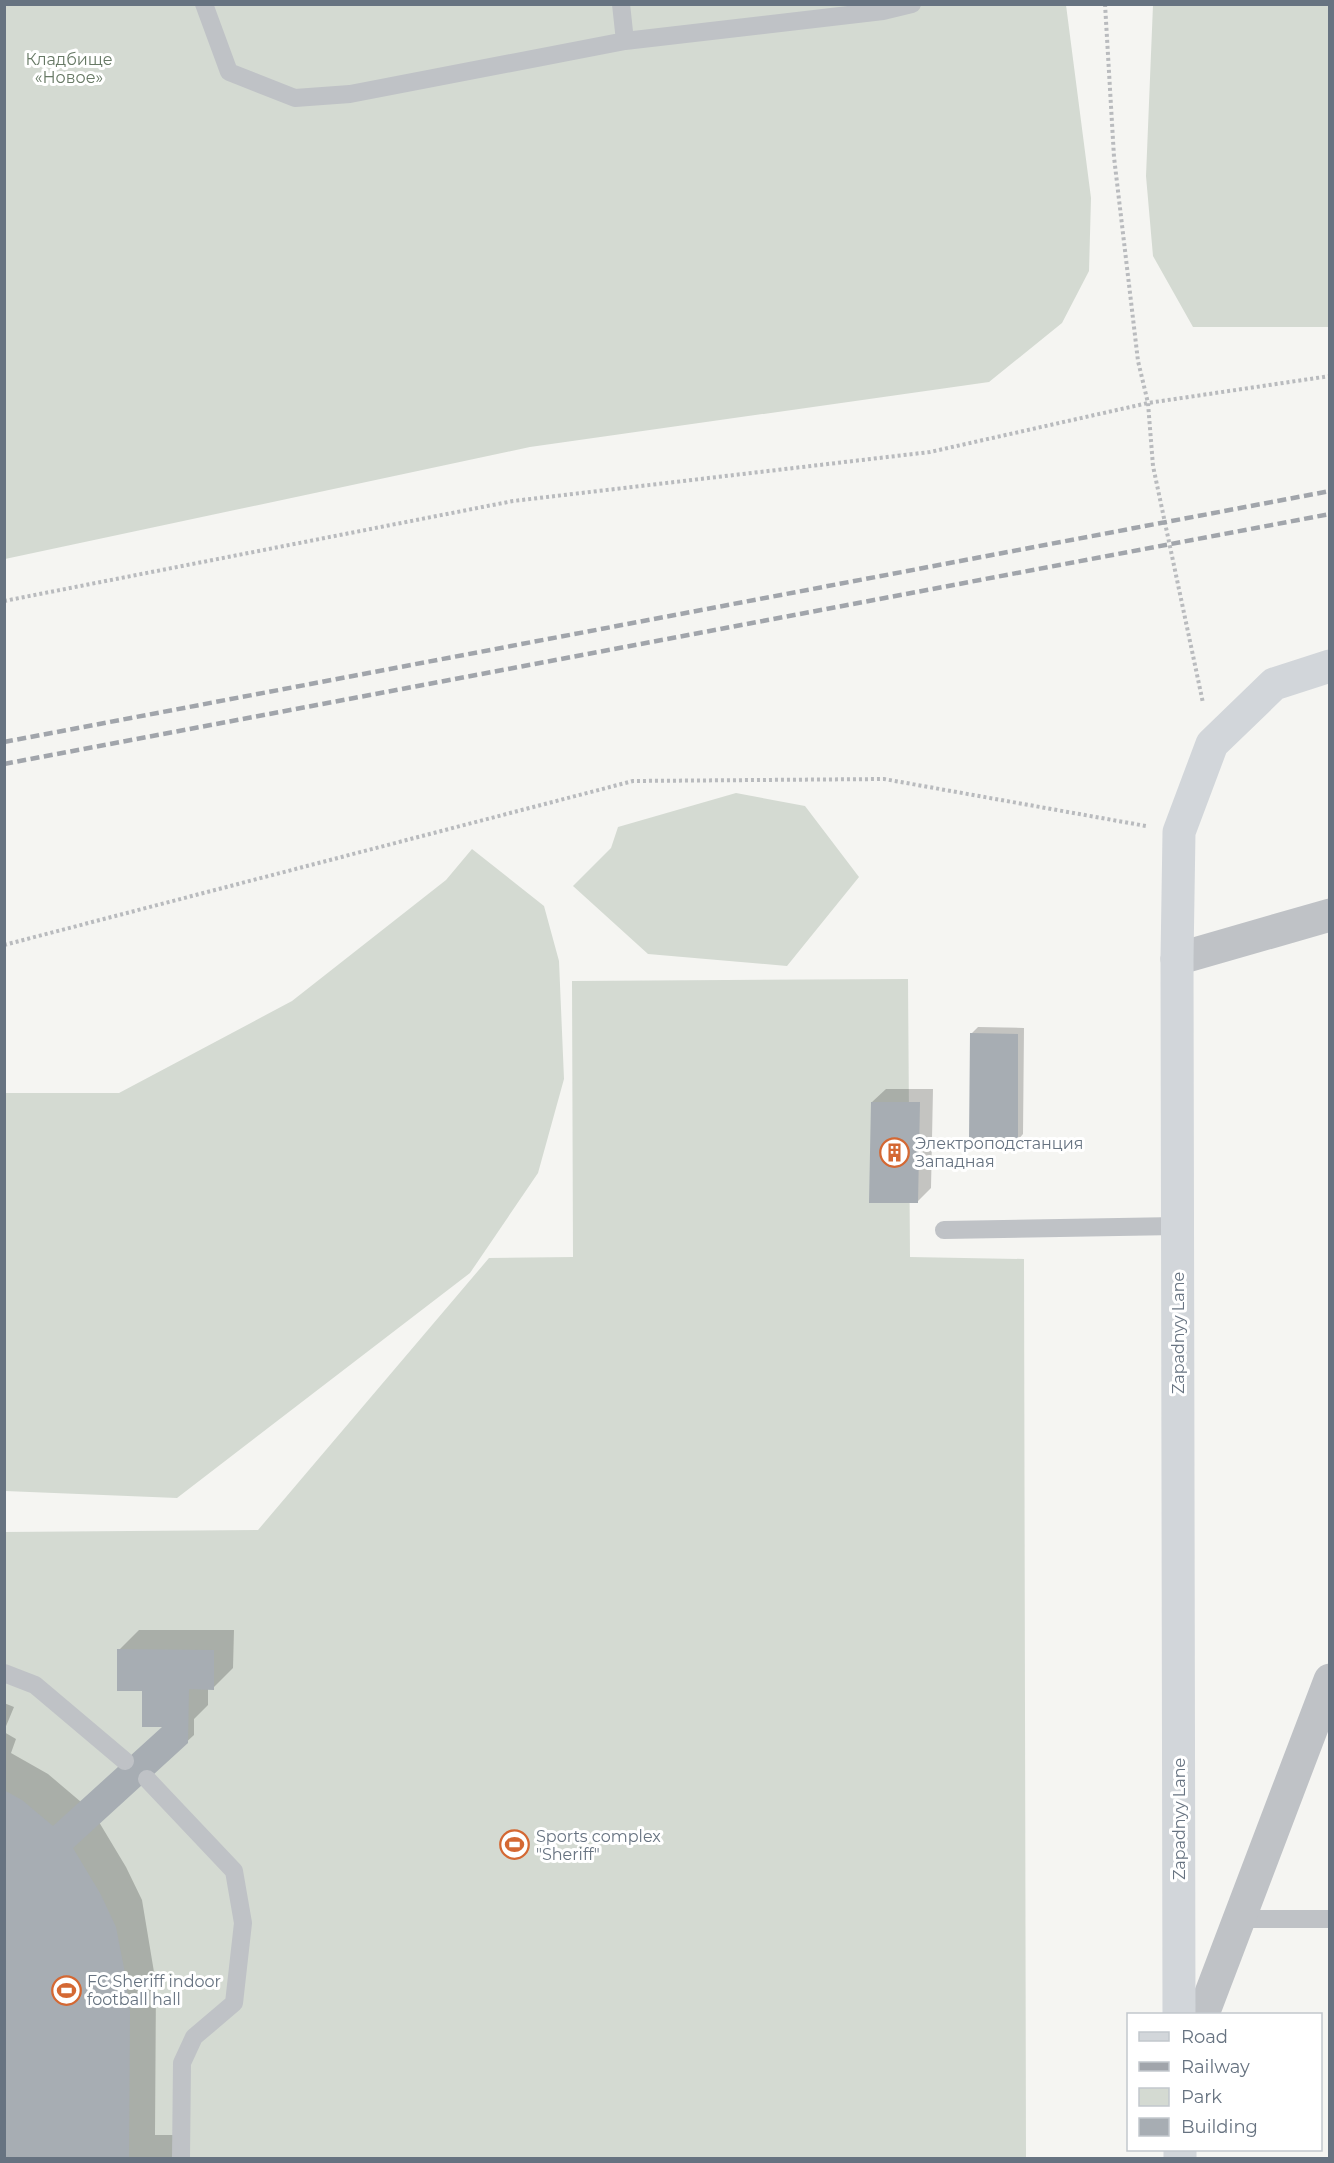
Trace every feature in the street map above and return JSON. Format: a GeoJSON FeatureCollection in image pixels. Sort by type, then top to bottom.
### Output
{"type":"FeatureCollection","features":[{"type":"Feature","properties":{"kind":"main road","name":"Zapadnyy Lane"},"geometry":{"type":"LineString","coordinates":[[1179,2013],[1177,959],[1179,832],[1212,744],[1274,684],[1329,666]]}},
{"type":"Feature","properties":{"kind":"street"},"geometry":{"type":"LineString","coordinates":[[1177,959],[1329,915]]}},
{"type":"Feature","properties":{"kind":"street"},"geometry":{"type":"LineString","coordinates":[[1203,2013],[1328,1692]]}},
{"type":"Feature","properties":{"kind":"lane"},"geometry":{"type":"LineString","coordinates":[[204,4],[229,72],[295,98],[350,94],[625,41],[883,11],[912,4]]}},
{"type":"Feature","properties":{"kind":"lane"},"geometry":{"type":"LineString","coordinates":[[621,4],[625,41]]}},
{"type":"Feature","properties":{"kind":"lane"},"geometry":{"type":"LineString","coordinates":[[944,1230],[1178,1226]]}},
{"type":"Feature","properties":{"kind":"lane"},"geometry":{"type":"LineString","coordinates":[[4,1673],[35,1685],[125,1761]]}},
{"type":"Feature","properties":{"kind":"lane"},"geometry":{"type":"LineString","coordinates":[[147,1779],[234,1871],[243,1923],[234,2003],[194,2037],[182,2063],[181,2158]]}},
{"type":"Feature","properties":{"kind":"lane"},"geometry":{"type":"LineString","coordinates":[[1240,1919],[1329,1919]]}},
{"type":"Feature","properties":{"kind":"path"},"geometry":{"type":"LineString","coordinates":[[1106,4],[1114,157],[1138,361],[1148,403],[1153,466],[1212,744]]}},
{"type":"Feature","properties":{"kind":"path"},"geometry":{"type":"LineString","coordinates":[[4,601],[513,501],[930,453],[1148,403],[1329,376]]}},
{"type":"Feature","properties":{"kind":"path"},"geometry":{"type":"LineString","coordinates":[[4,945],[633,781],[884,779],[1179,832]]}},
{"type":"Feature","properties":{"kind":"green space","name":"Кладбище «Новое»"},"geometry":{"type":"Polygon","coordinates":[[[4,5],[1066,5],[1091,198],[1089,271],[1062,323],[989,382],[530,447],[5,559],[4,5]]]}},
{"type":"Feature","properties":{"kind":"green space"},"geometry":{"type":"Polygon","coordinates":[[[1153,5],[1329,5],[1329,327],[1193,327],[1153,256],[1146,176],[1153,5]]]}},
{"type":"Feature","properties":{"kind":"green space"},"geometry":{"type":"Polygon","coordinates":[[[736,793],[805,806],[859,877],[787,966],[648,954],[573,886],[611,848],[618,827],[736,793]]]}},
{"type":"Feature","properties":{"kind":"green space"},"geometry":{"type":"Polygon","coordinates":[[[472,849],[544,906],[559,961],[564,1079],[538,1173],[470,1273],[177,1498],[5,1491],[5,1093],[119,1093],[292,1001],[446,880],[472,849]]]}},
{"type":"Feature","properties":{"kind":"green space","name":"Sports complex \"Sheriff\""},"geometry":{"type":"Polygon","coordinates":[[[908,979],[910,1257],[1024,1259],[1026,2158],[5,2158],[4,1532],[258,1530],[489,1258],[573,1257],[572,981],[908,979]]]}},
{"type":"Feature","properties":{"kind":"building"},"geometry":{"type":"Polygon","coordinates":[[[970,1033],[1018,1034],[1018,1142],[969,1141],[970,1033]]]}},
{"type":"Feature","properties":{"kind":"building","name":"Электроподстанция Западная"},"geometry":{"type":"Polygon","coordinates":[[[871,1102],[920,1102],[918,1203],[869,1203],[871,1102]]]}},
{"type":"Feature","properties":{"kind":"building","name":"FC Sheriff indoor football hall"},"geometry":{"type":"Polygon","coordinates":[[[117,1649],[214,1650],[214,1690],[189,1689],[188,1743],[73,1848],[100,1893],[116,1927],[124,1968],[130,2011],[129,2158],[4,2158],[4,1790],[22,1800],[53,1826],[162,1727],[142,1727],[142,1691],[117,1691],[117,1649]]]}},
{"type":"Feature","properties":{"kind":"railway"},"geometry":{"type":"LineString","coordinates":[[4,742],[1330,491]]}},
{"type":"Feature","properties":{"kind":"railway"},"geometry":{"type":"LineString","coordinates":[[4,764],[1330,514]]}},
{"type":"Feature","properties":{"kind":"place","name":"Электроподстанция Западная"},"geometry":{"type":"Point","coordinates":[894,1152]}},
{"type":"Feature","properties":{"kind":"place","name":"Sports complex \"Sheriff\""},"geometry":{"type":"Point","coordinates":[515,1845]}},
{"type":"Feature","properties":{"kind":"place","name":"FC Sheriff indoor football hall"},"geometry":{"type":"Point","coordinates":[66,1990]}}]}
